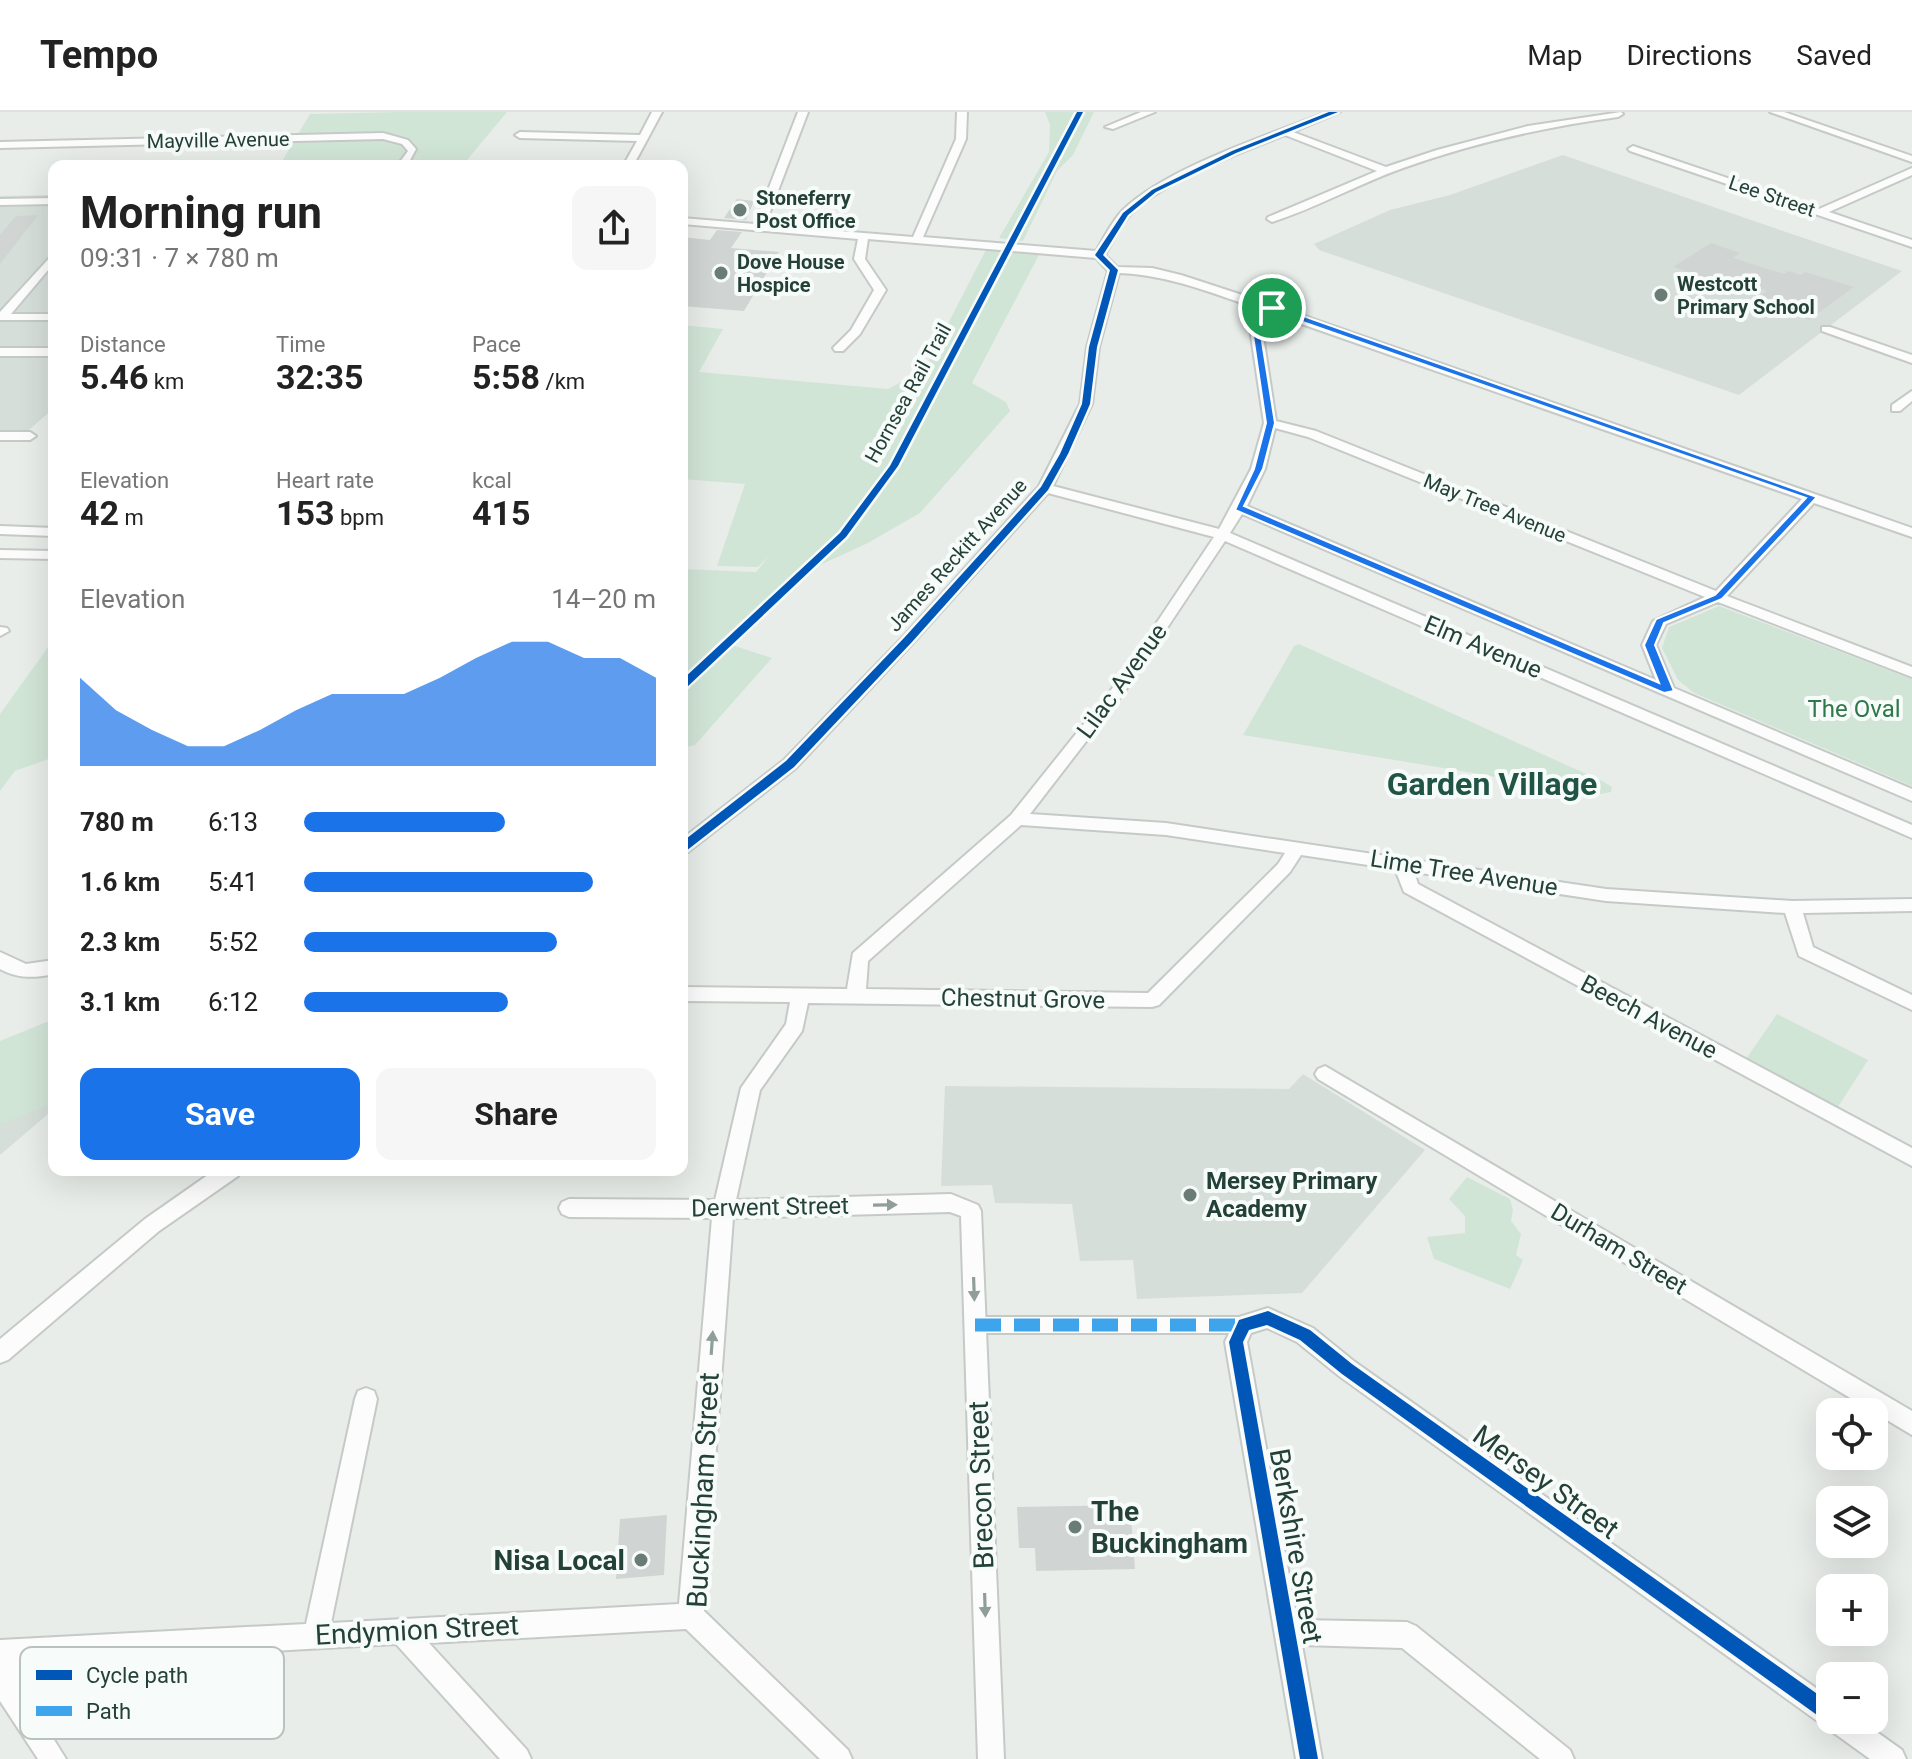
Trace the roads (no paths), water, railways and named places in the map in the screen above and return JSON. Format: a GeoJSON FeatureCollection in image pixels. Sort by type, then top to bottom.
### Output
{"type":"FeatureCollection","features":[{"type":"Feature","properties":{"kind":"street"},"geometry":{"type":"LineString","coordinates":[[631,160],[657,112]]}},
{"type":"Feature","properties":{"kind":"street"},"geometry":{"type":"LineString","coordinates":[[759,227],[803,112]]}},
{"type":"Feature","properties":{"kind":"street"},"geometry":{"type":"LineString","coordinates":[[917,240],[961,139],[962,112]]}},
{"type":"Feature","properties":{"kind":"street"},"geometry":{"type":"LineString","coordinates":[[1112,124],[1150,112]]}},
{"type":"Feature","properties":{"kind":"street"},"geometry":{"type":"LineString","coordinates":[[1099,255],[1125,214],[1154,191],[1282,131],[1335,112]]}},
{"type":"Feature","properties":{"kind":"street"},"geometry":{"type":"LineString","coordinates":[[1775,112],[1912,159]]}},
{"type":"Feature","properties":{"kind":"street"},"geometry":{"type":"LineString","coordinates":[[1274,215],[1382,169],[1517,130],[1618,114]]}},
{"type":"Feature","properties":{"kind":"street"},"geometry":{"type":"LineString","coordinates":[[1282,131],[1382,169]]}},
{"type":"Feature","properties":{"kind":"street"},"geometry":{"type":"LineString","coordinates":[[520,135],[643,138]]}},
{"type":"Feature","properties":{"kind":"street","name":"Mayville Avenue"},"geometry":{"type":"LineString","coordinates":[[0,145],[383,136],[405,142],[413,151],[406,160]]}},
{"type":"Feature","properties":{"kind":"street","name":"Lee Street"},"geometry":{"type":"LineString","coordinates":[[1633,149],[1912,244]]}},
{"type":"Feature","properties":{"kind":"street"},"geometry":{"type":"LineString","coordinates":[[1821,212],[1912,171]]}},
{"type":"Feature","properties":{"kind":"street"},"geometry":{"type":"LineString","coordinates":[[0,202],[48,201]]}},
{"type":"Feature","properties":{"kind":"street"},"geometry":{"type":"LineString","coordinates":[[688,221],[1099,255],[1114,270],[1173,275],[1912,533]]}},
{"type":"Feature","properties":{"kind":"street"},"geometry":{"type":"LineString","coordinates":[[821,348],[844,352],[880,290],[858,260],[857,252],[864,236]]}},
{"type":"Feature","properties":{"kind":"street"},"geometry":{"type":"LineString","coordinates":[[1,318],[48,265]]}},
{"type":"Feature","properties":{"kind":"street","name":"James Reckitt Avenue"},"geometry":{"type":"LineString","coordinates":[[688,843],[790,764],[908,640],[1045,488],[1086,404],[1093,347],[1114,270]]}},
{"type":"Feature","properties":{"kind":"street","name":"Lilac Avenue"},"geometry":{"type":"LineString","coordinates":[[856,997],[859,958],[1017,819],[1120,688],[1239,508],[1258,469],[1270,423],[1256,329],[1272,308]]}},
{"type":"Feature","properties":{"kind":"street"},"geometry":{"type":"LineString","coordinates":[[1,318],[48,317]]}},
{"type":"Feature","properties":{"kind":"street"},"geometry":{"type":"LineString","coordinates":[[1826,329],[1912,359]]}},
{"type":"Feature","properties":{"kind":"street"},"geometry":{"type":"LineString","coordinates":[[0,352],[48,352]]}},
{"type":"Feature","properties":{"kind":"street"},"geometry":{"type":"LineString","coordinates":[[1896,408],[1912,395]]}},
{"type":"Feature","properties":{"kind":"street","name":"May Tree Avenue"},"geometry":{"type":"LineString","coordinates":[[1270,423],[1312,434],[1718,597]]}},
{"type":"Feature","properties":{"kind":"street"},"geometry":{"type":"LineString","coordinates":[[0,436],[30,436]]}},
{"type":"Feature","properties":{"kind":"street","name":"Elm Avenue"},"geometry":{"type":"LineString","coordinates":[[1045,488],[1220,534],[1912,832]]}},
{"type":"Feature","properties":{"kind":"street"},"geometry":{"type":"LineString","coordinates":[[1668,691],[1649,645],[1660,621],[1718,597],[1812,497]]}},
{"type":"Feature","properties":{"kind":"street","name":"Elm Avenue"},"geometry":{"type":"LineString","coordinates":[[1239,508],[1912,795]]}},
{"type":"Feature","properties":{"kind":"street"},"geometry":{"type":"LineString","coordinates":[[1,532],[48,532]]}},
{"type":"Feature","properties":{"kind":"street"},"geometry":{"type":"LineString","coordinates":[[0,554],[48,555]]}},
{"type":"Feature","properties":{"kind":"street"},"geometry":{"type":"LineString","coordinates":[[1718,597],[1912,672]]}},
{"type":"Feature","properties":{"kind":"street","name":"Lime Tree Avenue"},"geometry":{"type":"LineString","coordinates":[[1017,819],[1166,829],[1606,895],[1792,907],[1912,905]]}},
{"type":"Feature","properties":{"kind":"street","name":"Chestnut Grove"},"geometry":{"type":"LineString","coordinates":[[688,994],[1152,1000],[1284,868],[1297,847]]}},
{"type":"Feature","properties":{"kind":"street","name":"Beech Avenue"},"geometry":{"type":"LineString","coordinates":[[1402,863],[1410,888],[1912,1158]]}},
{"type":"Feature","properties":{"kind":"street"},"geometry":{"type":"LineString","coordinates":[[1792,907],[1805,951],[1912,1003]]}},
{"type":"Feature","properties":{"kind":"street"},"geometry":{"type":"LineString","coordinates":[[0,959],[4,964],[28,973],[48,968]]}},
{"type":"Feature","properties":{"kind":"street"},"geometry":{"type":"LineString","coordinates":[[723,1209],[751,1088],[795,1026],[800,997]]}},
{"type":"Feature","properties":{"kind":"street","name":"Durham Street"},"geometry":{"type":"LineString","coordinates":[[1325,1074],[1912,1424]]}},
{"type":"Feature","properties":{"kind":"street"},"geometry":{"type":"LineString","coordinates":[[0,1353],[152,1225],[222,1176]]}},
{"type":"Feature","properties":{"kind":"street","name":"Derwent Street"},"geometry":{"type":"LineString","coordinates":[[569,1208],[723,1209],[951,1203],[971,1211]]}},
{"type":"Feature","properties":{"kind":"street","name":"Buckingham Street"},"geometry":{"type":"LineString","coordinates":[[723,1209],[691,1616],[839,1759]]}},
{"type":"Feature","properties":{"kind":"street","name":"Brecon Street"},"geometry":{"type":"LineString","coordinates":[[971,1211],[991,1759]]}},
{"type":"Feature","properties":{"kind":"street","name":"Mersey Street"},"geometry":{"type":"LineString","coordinates":[[975,1325],[1240,1334],[1268,1318],[1305,1335],[1347,1369],[1816,1704]]}},
{"type":"Feature","properties":{"kind":"street","name":"Berkshire Street"},"geometry":{"type":"LineString","coordinates":[[1240,1334],[1309,1759]]}},
{"type":"Feature","properties":{"kind":"street"},"geometry":{"type":"LineString","coordinates":[[316,1635],[366,1399]]}},
{"type":"Feature","properties":{"kind":"street","name":"Endymion Street"},"geometry":{"type":"LineString","coordinates":[[108,1647],[691,1616]]}},
{"type":"Feature","properties":{"kind":"street"},"geometry":{"type":"LineString","coordinates":[[1287,1632],[1407,1635],[1561,1759]]}},
{"type":"Feature","properties":{"kind":"street"},"geometry":{"type":"LineString","coordinates":[[403,1633],[518,1759]]}},
{"type":"Feature","properties":{"kind":"street"},"geometry":{"type":"LineString","coordinates":[[4,1653],[7,1688],[20,1708]]}},
{"type":"Feature","properties":{"kind":"street"},"geometry":{"type":"LineString","coordinates":[[1858,1734],[1893,1759]]}},
{"type":"Feature","properties":{"kind":"street"},"geometry":{"type":"LineString","coordinates":[[40,1739],[53,1759]]}},
{"type":"Feature","properties":{"kind":"place","name":"Stoneferry Post Office"},"geometry":{"type":"Point","coordinates":[740,210]}},
{"type":"Feature","properties":{"kind":"place","name":"Dove House Hospice"},"geometry":{"type":"Point","coordinates":[721,273]}},
{"type":"Feature","properties":{"kind":"place","name":"Westcott Primary School"},"geometry":{"type":"Point","coordinates":[1661,295]}},
{"type":"Feature","properties":{"kind":"place","name":"Mersey Primary Academy"},"geometry":{"type":"Point","coordinates":[1190,1195]}},
{"type":"Feature","properties":{"kind":"place","name":"The Buckingham"},"geometry":{"type":"Point","coordinates":[1075,1527]}},
{"type":"Feature","properties":{"kind":"place","name":"Nisa Local"},"geometry":{"type":"Point","coordinates":[641,1560]}},
{"type":"Feature","properties":{"kind":"district","name":"Garden Village"},"geometry":{"type":"Point","coordinates":[1492,784]}},
{"type":"Feature","properties":{"kind":"park label","name":"The Oval"},"geometry":{"type":"Point","coordinates":[1854,709]}}]}
